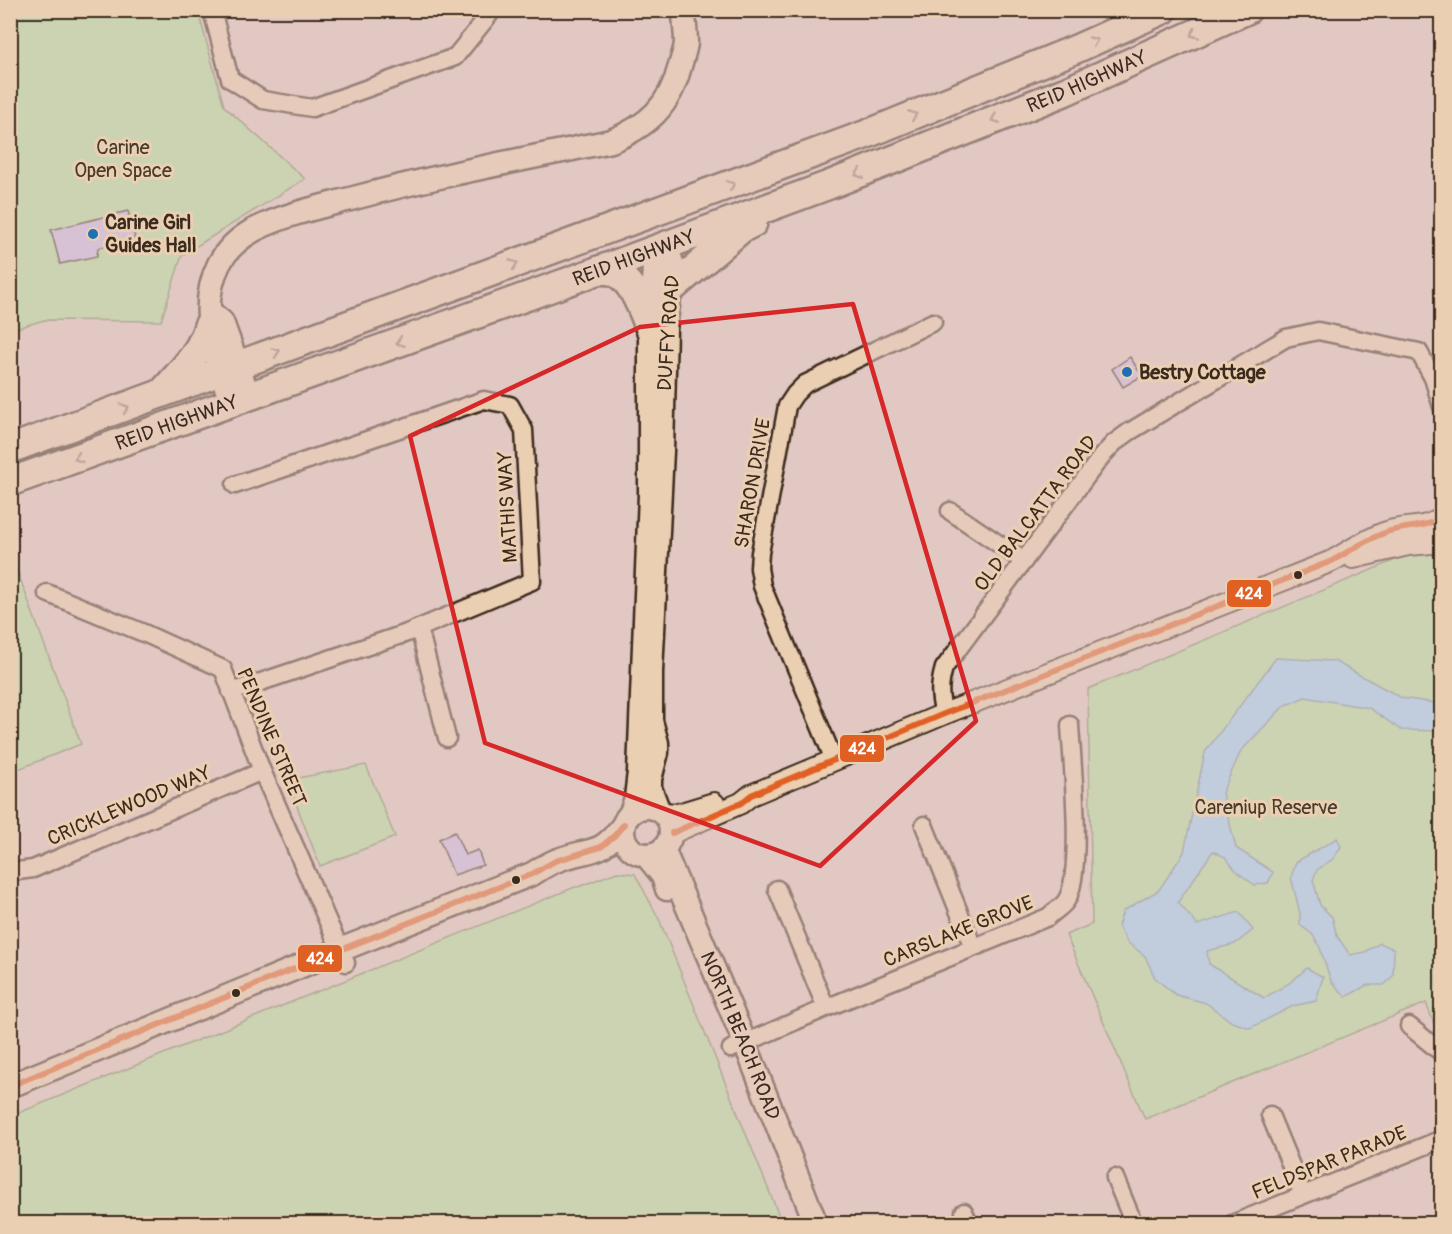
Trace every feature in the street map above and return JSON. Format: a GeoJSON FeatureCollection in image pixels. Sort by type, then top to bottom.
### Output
{"type":"FeatureCollection","features":[{"type":"Feature","properties":{"kind":"highway","name":"REID HIGHWAY"},"geometry":{"type":"LineString","coordinates":[[10,449],[867,134],[1076,49],[1163,10]]}},
{"type":"Feature","properties":{"kind":"highway","name":"REID HIGHWAY"},"geometry":{"type":"LineString","coordinates":[[10,482],[829,185],[1064,92],[1247,10]]}},
{"type":"Feature","properties":{"kind":"highway"},"geometry":{"type":"LineString","coordinates":[[671,289],[741,229],[829,185]]}},
{"type":"Feature","properties":{"kind":"highway"},"geometry":{"type":"LineString","coordinates":[[663,246],[675,218],[700,197]]}},
{"type":"Feature","properties":{"kind":"highway"},"geometry":{"type":"LineString","coordinates":[[617,226],[652,230],[659,237],[663,246]]}},
{"type":"Feature","properties":{"kind":"highway"},"geometry":{"type":"LineString","coordinates":[[599,270],[613,272],[622,278],[636,297],[650,329]]}},
{"type":"Feature","properties":{"kind":"highway"},"geometry":{"type":"LineString","coordinates":[[160,395],[194,356],[204,340],[209,319]]}},
{"type":"Feature","properties":{"kind":"main road"},"geometry":{"type":"LineString","coordinates":[[241,400],[209,319],[210,290],[219,263],[229,248],[268,224],[313,209],[460,171],[610,141],[632,132],[650,119],[666,102],[676,80],[686,44],[684,10]]}},
{"type":"Feature","properties":{"kind":"main road","name":"DUFFY ROAD"},"geometry":{"type":"LineString","coordinates":[[627,819],[636,798],[639,772],[650,494],[650,329],[654,267],[657,255],[663,246],[673,266],[665,329],[662,451],[651,672],[651,721],[657,743],[650,779],[655,834]]}},
{"type":"Feature","properties":{"kind":"main road"},"geometry":{"type":"LineString","coordinates":[[10,1102],[343,957],[557,860],[593,852],[612,840],[627,819],[644,807],[655,834]]}},
{"type":"Feature","properties":{"kind":"main road"},"geometry":{"type":"LineString","coordinates":[[627,819],[624,837],[655,834]]}},
{"type":"Feature","properties":{"kind":"main road"},"geometry":{"type":"LineString","coordinates":[[10,1086],[655,834]]}},
{"type":"Feature","properties":{"kind":"main road","name":"NORTH BEACH ROAD"},"geometry":{"type":"LineString","coordinates":[[655,834],[671,905],[738,1046],[816,1224]]}},
{"type":"Feature","properties":{"kind":"main road","name":"NORTH BEACH ROAD"},"geometry":{"type":"LineString","coordinates":[[738,1046],[802,1224]]}},
{"type":"Feature","properties":{"kind":"street"},"geometry":{"type":"LineString","coordinates":[[212,10],[230,79],[263,100],[312,108],[455,57],[489,13]]}},
{"type":"Feature","properties":{"kind":"street","name":"SHARON DRIVE"},"geometry":{"type":"LineString","coordinates":[[834,760],[762,586],[759,568],[787,406],[805,384],[933,322]]}},
{"type":"Feature","properties":{"kind":"street","name":"OLD BALCATTA ROAD"},"geometry":{"type":"LineString","coordinates":[[944,714],[939,696],[939,684],[944,668],[1062,508],[1114,443],[1286,338],[1318,331],[1419,352],[1433,378],[1442,407]]}},
{"type":"Feature","properties":{"kind":"street","name":"MATHIS WAY"},"geometry":{"type":"LineString","coordinates":[[231,692],[419,628],[532,580],[524,430],[510,405],[484,400],[235,485]]}},
{"type":"Feature","properties":{"kind":"street"},"geometry":{"type":"LineString","coordinates":[[950,511],[1024,561]]}},
{"type":"Feature","properties":{"kind":"street"},"geometry":{"type":"LineString","coordinates":[[655,834],[678,814],[736,796],[751,795],[944,714],[1332,561],[1379,535],[1398,529],[1421,527],[1442,518]]}},
{"type":"Feature","properties":{"kind":"street"},"geometry":{"type":"LineString","coordinates":[[1332,561],[1363,557],[1408,544],[1442,542]]}},
{"type":"Feature","properties":{"kind":"street","name":"PENDINE STREET"},"geometry":{"type":"LineString","coordinates":[[47,593],[147,634],[223,669],[262,771],[343,957]]}},
{"type":"Feature","properties":{"kind":"street"},"geometry":{"type":"LineString","coordinates":[[419,628],[447,738]]}},
{"type":"Feature","properties":{"kind":"street","name":"CARSLAKE GROVE"},"geometry":{"type":"LineString","coordinates":[[738,1046],[1048,917],[1066,901],[1074,877],[1075,865],[1070,725]]}},
{"type":"Feature","properties":{"kind":"street","name":"CRICKLEWOOD WAY"},"geometry":{"type":"LineString","coordinates":[[10,872],[33,869],[262,771]]}},
{"type":"Feature","properties":{"kind":"street"},"geometry":{"type":"LineString","coordinates":[[924,825],[973,947]]}},
{"type":"Feature","properties":{"kind":"street"},"geometry":{"type":"LineString","coordinates":[[777,889],[826,1008]]}},
{"type":"Feature","properties":{"kind":"street"},"geometry":{"type":"LineString","coordinates":[[1409,1026],[1442,1053]]}},
{"type":"Feature","properties":{"kind":"street"},"geometry":{"type":"LineString","coordinates":[[1270,1115],[1302,1195]]}},
{"type":"Feature","properties":{"kind":"street","name":"FELDSPAR PARADE"},"geometry":{"type":"LineString","coordinates":[[1232,1224],[1442,1139]]}},
{"type":"Feature","properties":{"kind":"street"},"geometry":{"type":"LineString","coordinates":[[1115,1178],[1134,1224]]}},
{"type":"Feature","properties":{"kind":"highlighted area"},"geometry":{"type":"Polygon","coordinates":[[[853,304],[976,721],[820,866],[485,743],[410,436],[640,327],[853,304]]]}},
{"type":"Feature","properties":{"kind":"green space","name":"Carine Open Space"},"geometry":{"type":"Polygon","coordinates":[[[10,11],[198,11],[224,106],[305,179],[182,255],[161,321],[44,320],[11,330],[10,11]]]}},
{"type":"Feature","properties":{"kind":"green space","name":"Careniup Reserve"},"geometry":{"type":"Polygon","coordinates":[[[1437,554],[1442,560],[1441,1033],[1436,1029],[1426,1003],[1145,1119],[1066,935],[1092,924],[1088,689],[1407,555],[1437,554]]]}},
{"type":"Feature","properties":{"kind":"green space"},"geometry":{"type":"Polygon","coordinates":[[[14,562],[81,744],[11,772],[10,564],[14,562]]]}},
{"type":"Feature","properties":{"kind":"green space"},"geometry":{"type":"Polygon","coordinates":[[[366,765],[395,837],[320,866],[287,780],[366,765]]]}},
{"type":"Feature","properties":{"kind":"green space"},"geometry":{"type":"Polygon","coordinates":[[[617,872],[635,874],[659,919],[782,1223],[11,1223],[11,1116],[617,872]]]}},
{"type":"Feature","properties":{"kind":"water"},"geometry":{"type":"Polygon","coordinates":[[[1276,658],[1334,661],[1402,698],[1441,704],[1441,731],[1401,730],[1369,708],[1305,697],[1284,706],[1241,751],[1222,793],[1236,848],[1273,872],[1268,883],[1255,885],[1238,873],[1225,857],[1213,851],[1178,902],[1197,925],[1239,912],[1253,930],[1235,944],[1207,951],[1209,964],[1264,998],[1291,982],[1307,968],[1323,977],[1316,1001],[1293,1006],[1250,1028],[1232,1022],[1206,1003],[1176,995],[1155,978],[1145,956],[1127,942],[1118,926],[1123,911],[1159,890],[1184,852],[1205,752],[1276,658]]]}},
{"type":"Feature","properties":{"kind":"water"},"geometry":{"type":"Polygon","coordinates":[[[1337,838],[1341,847],[1333,859],[1317,870],[1313,880],[1320,905],[1332,917],[1337,936],[1350,955],[1365,952],[1380,943],[1394,949],[1393,976],[1384,985],[1367,985],[1346,997],[1331,981],[1319,945],[1312,934],[1300,925],[1300,913],[1291,877],[1296,862],[1337,838]]]}},
{"type":"Feature","properties":{"kind":"building","name":"Carine Girl Guides Hall"},"geometry":{"type":"Polygon","coordinates":[[[128,211],[135,238],[98,248],[97,256],[60,264],[51,230],[128,211]]]}},
{"type":"Feature","properties":{"kind":"building","name":"Bestry Cottage"},"geometry":{"type":"Polygon","coordinates":[[[1130,357],[1142,376],[1123,387],[1112,369],[1130,357]]]}},
{"type":"Feature","properties":{"kind":"building"},"geometry":{"type":"Polygon","coordinates":[[[455,832],[465,855],[478,850],[483,865],[454,875],[439,839],[455,832]]]}},
{"type":"Feature","properties":{"kind":"transit line","name":"424"},"geometry":{"type":"LineString","coordinates":[[672,833],[741,803],[751,795],[944,714],[1332,561],[1380,535],[1428,524],[1442,518]]}},
{"type":"Feature","properties":{"kind":"transit line","name":"424"},"geometry":{"type":"LineString","coordinates":[[10,1086],[340,950],[532,874],[555,861],[601,847],[624,824]]}},
{"type":"Feature","properties":{"kind":"place","name":"Carine Girl Guides Hall"},"geometry":{"type":"Point","coordinates":[93,234]}},
{"type":"Feature","properties":{"kind":"place","name":"Bestry Cottage"},"geometry":{"type":"Point","coordinates":[1127,372]}}]}
